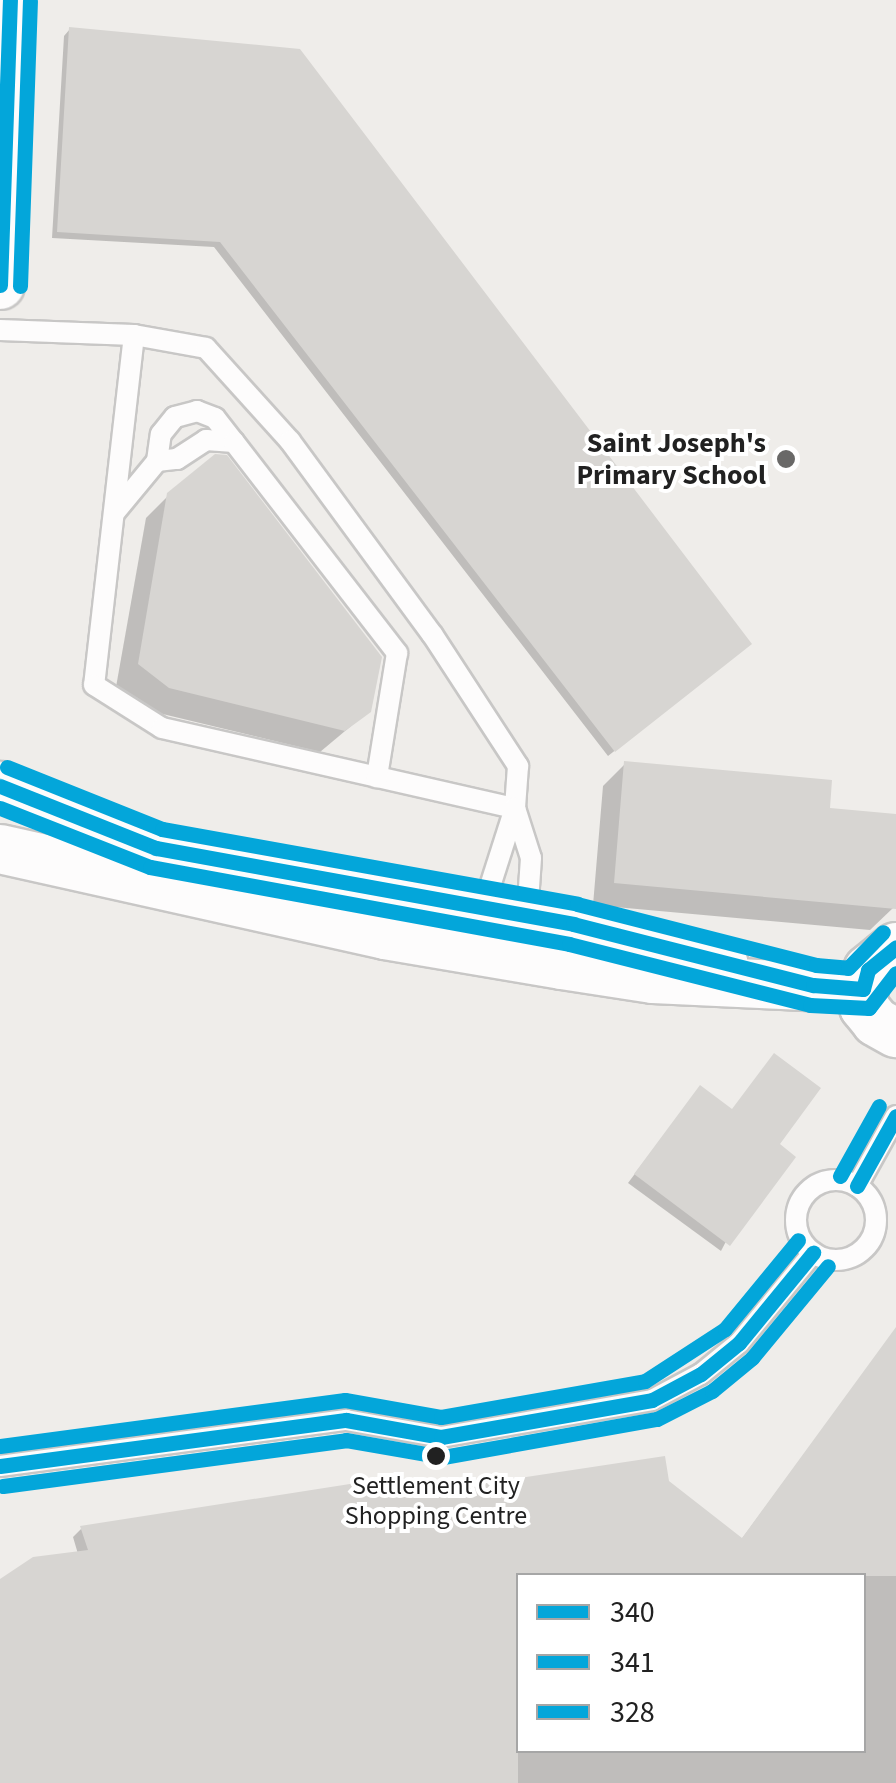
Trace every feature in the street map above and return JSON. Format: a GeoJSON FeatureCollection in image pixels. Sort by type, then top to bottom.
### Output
{"type":"FeatureCollection","features":[{"type":"Feature","properties":{"kind":"street"},"geometry":{"type":"LineString","coordinates":[[0,285],[10,0]]}},
{"type":"Feature","properties":{"kind":"street"},"geometry":{"type":"LineString","coordinates":[[0,786],[156,848],[505,913],[814,984]]}},
{"type":"Feature","properties":{"kind":"street"},"geometry":{"type":"LineString","coordinates":[[0,850],[385,936],[653,979],[814,984],[863,990]]}},
{"type":"Feature","properties":{"kind":"street"},"geometry":{"type":"LineString","coordinates":[[896,947],[868,970],[863,990],[864,1006],[876,1022],[896,1033]]}},
{"type":"Feature","properties":{"kind":"lane"},"geometry":{"type":"LineString","coordinates":[[0,330],[134,335],[206,348],[290,441],[432,634],[518,766],[505,913]]}},
{"type":"Feature","properties":{"kind":"lane"},"geometry":{"type":"LineString","coordinates":[[134,335],[94,685],[162,728],[515,808]]}},
{"type":"Feature","properties":{"kind":"lane"},"geometry":{"type":"LineString","coordinates":[[114,513],[157,461],[161,434],[175,417],[197,411],[215,418],[397,653],[377,777]]}},
{"type":"Feature","properties":{"kind":"lane"},"geometry":{"type":"LineString","coordinates":[[157,461],[177,459],[206,440],[234,442]]}},
{"type":"Feature","properties":{"kind":"lane"},"geometry":{"type":"LineString","coordinates":[[505,913],[531,858],[515,808]]}},
{"type":"Feature","properties":{"kind":"lane"},"geometry":{"type":"LineString","coordinates":[[857,1186],[896,1116]]}},
{"type":"Feature","properties":{"kind":"lane"},"geometry":{"type":"LineString","coordinates":[[822,1181],[857,1186],[874,1208],[873,1236],[854,1256],[813,1253],[801,1240],[798,1205],[822,1181]]}},
{"type":"Feature","properties":{"kind":"lane"},"geometry":{"type":"LineString","coordinates":[[0,1466],[346,1420],[441,1437],[652,1400],[739,1344],[813,1253]]}},
{"type":"Feature","properties":{"kind":"building"},"geometry":{"type":"Polygon","coordinates":[[[69,27],[300,49],[752,644],[615,752],[220,242],[57,232],[69,27]]]}},
{"type":"Feature","properties":{"kind":"building"},"geometry":{"type":"Polygon","coordinates":[[[215,454],[227,455],[382,657],[371,712],[345,731],[169,688],[138,664],[167,493],[215,454]]]}},
{"type":"Feature","properties":{"kind":"building"},"geometry":{"type":"Polygon","coordinates":[[[624,761],[832,780],[830,808],[896,814],[896,909],[614,883],[624,761]]]}},
{"type":"Feature","properties":{"kind":"building"},"geometry":{"type":"Polygon","coordinates":[[[774,1053],[821,1088],[780,1144],[796,1157],[730,1246],[634,1174],[700,1085],[732,1109],[774,1053]]]}},
{"type":"Feature","properties":{"kind":"building"},"geometry":{"type":"Polygon","coordinates":[[[896,1327],[896,1576],[516,1573],[518,1783],[0,1783],[0,1579],[33,1557],[88,1550],[80,1526],[401,1476],[426,1492],[665,1456],[669,1481],[742,1538],[896,1327]]]}},
{"type":"Feature","properties":{"kind":"transit line","name":"340"},"geometry":{"type":"LineString","coordinates":[[0,285],[10,0]]}},
{"type":"Feature","properties":{"kind":"transit line","name":"341"},"geometry":{"type":"LineString","coordinates":[[20,286],[30,1]]}},
{"type":"Feature","properties":{"kind":"transit line","name":"328"},"geometry":{"type":"LineString","coordinates":[[7,767],[162,829],[577,904],[816,965],[848,968],[883,932]]}},
{"type":"Feature","properties":{"kind":"transit line","name":"340"},"geometry":{"type":"LineString","coordinates":[[0,786],[156,848],[573,924],[813,985],[863,989],[868,970],[896,947]]}},
{"type":"Feature","properties":{"kind":"transit line","name":"341"},"geometry":{"type":"LineString","coordinates":[[0,808],[150,867],[569,944],[810,1005],[869,1008],[896,973]]}},
{"type":"Feature","properties":{"kind":"transit line","name":"328"},"geometry":{"type":"LineString","coordinates":[[840,1176],[879,1106]]}},
{"type":"Feature","properties":{"kind":"transit line","name":"340"},"geometry":{"type":"LineString","coordinates":[[857,1186],[896,1116]]}},
{"type":"Feature","properties":{"kind":"transit line","name":"328"},"geometry":{"type":"LineString","coordinates":[[0,1446],[345,1400],[441,1417],[645,1381],[725,1329],[798,1240]]}},
{"type":"Feature","properties":{"kind":"transit line","name":"340"},"geometry":{"type":"LineString","coordinates":[[0,1466],[346,1420],[441,1437],[652,1400],[701,1374],[739,1343],[813,1253]]}},
{"type":"Feature","properties":{"kind":"transit line","name":"341"},"geometry":{"type":"LineString","coordinates":[[3,1486],[346,1440],[443,1457],[657,1419],[712,1391],[752,1358],[828,1266]]}},
{"type":"Feature","properties":{"kind":"place","name":"Saint Joseph's Primary School"},"geometry":{"type":"Point","coordinates":[786,459]}},
{"type":"Feature","properties":{"kind":"place","name":"Settlement City Shopping Centre"},"geometry":{"type":"Point","coordinates":[436,1456]}}]}
